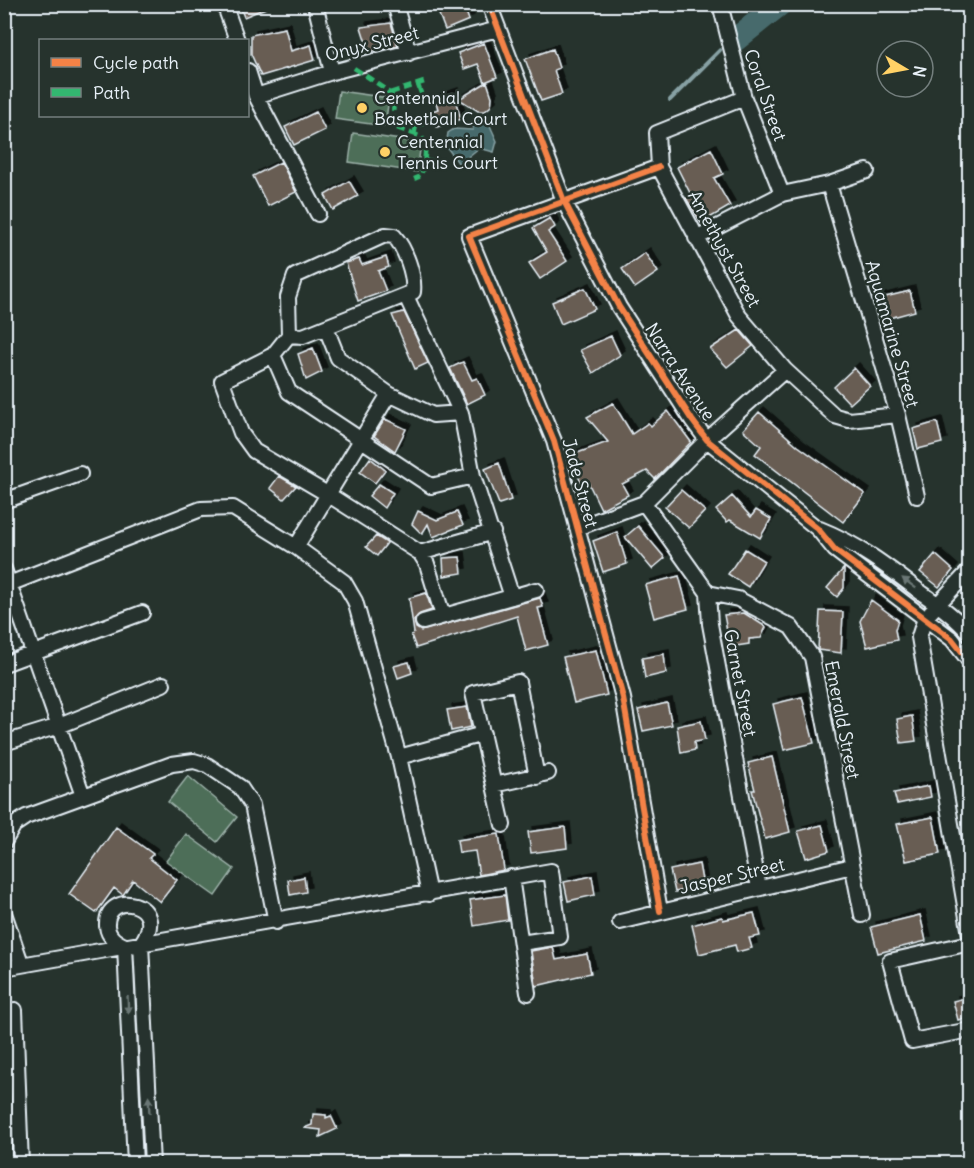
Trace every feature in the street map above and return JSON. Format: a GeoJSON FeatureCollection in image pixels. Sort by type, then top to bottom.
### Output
{"type":"FeatureCollection","features":[{"type":"Feature","properties":{"kind":"street"},"geometry":{"type":"LineString","coordinates":[[224,4],[237,39]]}},
{"type":"Feature","properties":{"kind":"street"},"geometry":{"type":"LineString","coordinates":[[315,4],[332,72]]}},
{"type":"Feature","properties":{"kind":"street"},"geometry":{"type":"LineString","coordinates":[[395,4],[409,53]]}},
{"type":"Feature","properties":{"kind":"street","name":"Narra Avenue"},"geometry":{"type":"LineString","coordinates":[[489,4],[564,201],[619,307],[692,420],[707,440],[818,529],[836,550],[952,639],[969,662]]}},
{"type":"Feature","properties":{"kind":"street","name":"Coral Street"},"geometry":{"type":"LineString","coordinates":[[720,4],[744,98],[782,194]]}},
{"type":"Feature","properties":{"kind":"street","name":"Onyx Street"},"geometry":{"type":"LineString","coordinates":[[256,96],[332,72],[498,29]]}},
{"type":"Feature","properties":{"kind":"street"},"geometry":{"type":"LineString","coordinates":[[249,74],[256,96],[318,214]]}},
{"type":"Feature","properties":{"kind":"street","name":"Amethyst Street"},"geometry":{"type":"LineString","coordinates":[[744,98],[657,133],[658,167],[738,316],[785,370],[835,416],[849,420],[898,416]]}},
{"type":"Feature","properties":{"kind":"street","name":"Jade Street"},"geometry":{"type":"LineString","coordinates":[[658,167],[470,236],[554,441],[623,698],[660,911]]}},
{"type":"Feature","properties":{"kind":"street"},"geometry":{"type":"LineString","coordinates":[[696,238],[782,194],[829,184],[867,171]]}},
{"type":"Feature","properties":{"kind":"street","name":"Aquamarine Street"},"geometry":{"type":"LineString","coordinates":[[829,184],[898,416],[917,496]]}},
{"type":"Feature","properties":{"kind":"street"},"geometry":{"type":"LineString","coordinates":[[289,335],[303,336],[414,292],[414,283],[400,242],[394,236],[385,235],[295,276],[288,297],[289,335],[273,355],[222,381],[241,433],[254,451],[420,553],[428,564],[443,616]]}},
{"type":"Feature","properties":{"kind":"street"},"geometry":{"type":"LineString","coordinates":[[406,296],[460,413],[474,476],[512,597]]}},
{"type":"Feature","properties":{"kind":"street"},"geometry":{"type":"LineString","coordinates":[[326,328],[338,358],[389,394],[433,415],[460,413]]}},
{"type":"Feature","properties":{"kind":"street"},"geometry":{"type":"LineString","coordinates":[[273,355],[290,392],[431,486],[474,476]]}},
{"type":"Feature","properties":{"kind":"street"},"geometry":{"type":"LineString","coordinates":[[577,528],[644,503],[707,440],[785,370]]}},
{"type":"Feature","properties":{"kind":"street"},"geometry":{"type":"LineString","coordinates":[[296,547],[389,394]]}},
{"type":"Feature","properties":{"kind":"street"},"geometry":{"type":"LineString","coordinates":[[4,501],[80,474]]}},
{"type":"Feature","properties":{"kind":"street"},"geometry":{"type":"LineString","coordinates":[[644,503],[708,593]]}},
{"type":"Feature","properties":{"kind":"street"},"geometry":{"type":"LineString","coordinates":[[7,585],[201,509],[232,508],[296,547],[344,582],[355,601],[399,757],[429,894]]}},
{"type":"Feature","properties":{"kind":"street","name":"Narra Avenue"},"geometry":{"type":"LineString","coordinates":[[818,529],[843,538],[875,558],[936,604],[969,634]]}},
{"type":"Feature","properties":{"kind":"street"},"geometry":{"type":"LineString","coordinates":[[420,553],[493,532]]}},
{"type":"Feature","properties":{"kind":"street"},"geometry":{"type":"LineString","coordinates":[[4,569],[7,585],[34,654],[83,796]]}},
{"type":"Feature","properties":{"kind":"street"},"geometry":{"type":"LineString","coordinates":[[969,570],[925,618],[919,637],[966,897],[969,935]]}},
{"type":"Feature","properties":{"kind":"street"},"geometry":{"type":"LineString","coordinates":[[423,622],[536,590]]}},
{"type":"Feature","properties":{"kind":"street","name":"Emerald Street"},"geometry":{"type":"LineString","coordinates":[[708,593],[738,599],[791,627],[812,657],[862,915]]}},
{"type":"Feature","properties":{"kind":"street","name":"Garnet Street"},"geometry":{"type":"LineString","coordinates":[[708,593],[710,624],[759,888]]}},
{"type":"Feature","properties":{"kind":"street"},"geometry":{"type":"LineString","coordinates":[[4,664],[142,613]]}},
{"type":"Feature","properties":{"kind":"street"},"geometry":{"type":"LineString","coordinates":[[494,785],[543,775],[518,682],[473,693],[503,825]]}},
{"type":"Feature","properties":{"kind":"street"},"geometry":{"type":"LineString","coordinates":[[4,743],[59,726],[163,684]]}},
{"type":"Feature","properties":{"kind":"street"},"geometry":{"type":"LineString","coordinates":[[399,757],[483,734]]}},
{"type":"Feature","properties":{"kind":"street"},"geometry":{"type":"LineString","coordinates":[[4,842],[14,825],[26,817],[172,764],[194,761],[207,765],[240,787],[252,805],[276,922]]}},
{"type":"Feature","properties":{"kind":"street","name":"Jasper Street"},"geometry":{"type":"LineString","coordinates":[[620,922],[852,866]]}},
{"type":"Feature","properties":{"kind":"street"},"geometry":{"type":"LineString","coordinates":[[4,968],[21,963],[276,922],[551,871],[560,937],[520,943]]}},
{"type":"Feature","properties":{"kind":"street"},"geometry":{"type":"LineString","coordinates":[[511,877],[528,993]]}},
{"type":"Feature","properties":{"kind":"street"},"geometry":{"type":"LineString","coordinates":[[125,946],[112,938],[107,925],[112,911],[124,904],[138,905],[148,916],[149,930],[141,944],[152,1164]]}},
{"type":"Feature","properties":{"kind":"street"},"geometry":{"type":"LineString","coordinates":[[4,913],[21,963]]}},
{"type":"Feature","properties":{"kind":"street"},"geometry":{"type":"LineString","coordinates":[[969,943],[890,961],[912,1041],[969,1030]]}},
{"type":"Feature","properties":{"kind":"street"},"geometry":{"type":"LineString","coordinates":[[125,946],[135,1164]]}},
{"type":"Feature","properties":{"kind":"street"},"geometry":{"type":"LineString","coordinates":[[15,1010],[21,1164]]}},
{"type":"Feature","properties":{"kind":"green space","name":"Centennial Basketball Court"},"geometry":{"type":"Polygon","coordinates":[[[339,91],[389,98],[385,126],[335,119],[339,91]]]}},
{"type":"Feature","properties":{"kind":"green space","name":"Centennial Tennis Court"},"geometry":{"type":"Polygon","coordinates":[[[353,133],[421,143],[417,172],[349,162],[353,133]]]}},
{"type":"Feature","properties":{"kind":"green space"},"geometry":{"type":"Polygon","coordinates":[[[188,776],[237,817],[217,842],[168,802],[188,776]]]}},
{"type":"Feature","properties":{"kind":"green space"},"geometry":{"type":"Polygon","coordinates":[[[186,834],[234,869],[215,896],[166,861],[186,834]]]}},
{"type":"Feature","properties":{"kind":"water"},"geometry":{"type":"Polygon","coordinates":[[[481,116],[487,119],[497,141],[494,152],[479,148],[459,164],[446,146],[448,133],[454,129],[473,130],[472,123],[481,116]]]}},
{"type":"Feature","properties":{"kind":"building"},"geometry":{"type":"Polygon","coordinates":[[[239,4],[273,4],[273,5],[244,17],[239,4]]]}},
{"type":"Feature","properties":{"kind":"building"},"geometry":{"type":"Polygon","coordinates":[[[438,4],[463,4],[469,20],[445,30],[437,9],[440,8],[438,4]]]}},
{"type":"Feature","properties":{"kind":"building"},"geometry":{"type":"Polygon","coordinates":[[[391,23],[398,46],[369,52],[361,27],[391,23]]]}},
{"type":"Feature","properties":{"kind":"building"},"geometry":{"type":"Polygon","coordinates":[[[285,28],[291,51],[311,45],[315,60],[261,76],[251,54],[251,35],[285,28]]]}},
{"type":"Feature","properties":{"kind":"building"},"geometry":{"type":"Polygon","coordinates":[[[484,43],[497,77],[485,82],[478,64],[464,69],[458,53],[484,43]]]}},
{"type":"Feature","properties":{"kind":"building"},"geometry":{"type":"Polygon","coordinates":[[[553,49],[559,68],[554,70],[562,94],[541,101],[525,59],[553,49]]]}},
{"type":"Feature","properties":{"kind":"building"},"geometry":{"type":"Polygon","coordinates":[[[487,82],[492,97],[491,106],[485,111],[478,111],[459,99],[487,82]]]}},
{"type":"Feature","properties":{"kind":"building"},"geometry":{"type":"Polygon","coordinates":[[[453,93],[461,119],[437,127],[432,111],[438,109],[435,99],[453,93]]]}},
{"type":"Feature","properties":{"kind":"building"},"geometry":{"type":"Polygon","coordinates":[[[316,112],[325,130],[294,145],[285,127],[316,112]]]}},
{"type":"Feature","properties":{"kind":"building"},"geometry":{"type":"Polygon","coordinates":[[[711,149],[723,174],[714,178],[730,206],[701,223],[686,198],[691,195],[677,167],[711,149]]]}},
{"type":"Feature","properties":{"kind":"building"},"geometry":{"type":"Polygon","coordinates":[[[281,162],[296,192],[268,206],[253,176],[281,162]]]}},
{"type":"Feature","properties":{"kind":"building"},"geometry":{"type":"Polygon","coordinates":[[[349,181],[358,196],[333,210],[325,195],[349,181]]]}},
{"type":"Feature","properties":{"kind":"building"},"geometry":{"type":"Polygon","coordinates":[[[550,218],[555,227],[548,232],[567,261],[540,279],[529,263],[547,252],[533,228],[550,218]]]}},
{"type":"Feature","properties":{"kind":"building"},"geometry":{"type":"Polygon","coordinates":[[[645,253],[658,272],[635,288],[622,269],[645,253]]]}},
{"type":"Feature","properties":{"kind":"building"},"geometry":{"type":"Polygon","coordinates":[[[386,257],[389,267],[378,271],[386,291],[358,301],[346,263],[359,259],[362,265],[386,257]]]}},
{"type":"Feature","properties":{"kind":"building"},"geometry":{"type":"Polygon","coordinates":[[[585,288],[595,309],[561,324],[552,302],[585,288]]]}},
{"type":"Feature","properties":{"kind":"building"},"geometry":{"type":"Polygon","coordinates":[[[910,291],[915,311],[882,320],[877,299],[910,291]]]}},
{"type":"Feature","properties":{"kind":"building"},"geometry":{"type":"Polygon","coordinates":[[[404,312],[428,363],[415,369],[392,315],[404,312]]]}},
{"type":"Feature","properties":{"kind":"building"},"geometry":{"type":"Polygon","coordinates":[[[739,330],[753,346],[727,367],[710,349],[739,330]]]}},
{"type":"Feature","properties":{"kind":"building"},"geometry":{"type":"Polygon","coordinates":[[[611,336],[620,355],[593,373],[580,350],[611,336]]]}},
{"type":"Feature","properties":{"kind":"building"},"geometry":{"type":"Polygon","coordinates":[[[313,348],[322,372],[306,380],[298,354],[313,348]]]}},
{"type":"Feature","properties":{"kind":"building"},"geometry":{"type":"Polygon","coordinates":[[[463,362],[472,380],[477,378],[485,395],[467,404],[450,368],[463,362]]]}},
{"type":"Feature","properties":{"kind":"building"},"geometry":{"type":"Polygon","coordinates":[[[854,368],[870,386],[850,404],[834,387],[854,368]]]}},
{"type":"Feature","properties":{"kind":"building"},"geometry":{"type":"Polygon","coordinates":[[[613,403],[632,434],[648,423],[651,426],[668,411],[691,442],[655,479],[647,471],[622,484],[628,495],[601,509],[587,480],[581,484],[572,455],[608,442],[587,417],[613,403]]]}},
{"type":"Feature","properties":{"kind":"building"},"geometry":{"type":"Polygon","coordinates":[[[759,412],[798,446],[865,494],[843,522],[755,454],[761,446],[743,430],[759,412]]]}},
{"type":"Feature","properties":{"kind":"building"},"geometry":{"type":"Polygon","coordinates":[[[385,419],[406,429],[395,451],[374,436],[385,419]]]}},
{"type":"Feature","properties":{"kind":"building"},"geometry":{"type":"Polygon","coordinates":[[[937,422],[942,443],[918,449],[913,429],[937,422]]]}},
{"type":"Feature","properties":{"kind":"building"},"geometry":{"type":"Polygon","coordinates":[[[370,458],[385,470],[375,483],[360,472],[370,458]]]}},
{"type":"Feature","properties":{"kind":"building"},"geometry":{"type":"Polygon","coordinates":[[[499,463],[511,500],[499,504],[485,469],[499,463]]]}},
{"type":"Feature","properties":{"kind":"building"},"geometry":{"type":"Polygon","coordinates":[[[279,476],[296,486],[284,499],[270,488],[279,476]]]}},
{"type":"Feature","properties":{"kind":"building"},"geometry":{"type":"Polygon","coordinates":[[[379,484],[393,493],[384,508],[369,496],[379,484]]]}},
{"type":"Feature","properties":{"kind":"building"},"geometry":{"type":"Polygon","coordinates":[[[681,490],[705,511],[689,528],[665,507],[681,490]]]}},
{"type":"Feature","properties":{"kind":"building"},"geometry":{"type":"Polygon","coordinates":[[[732,496],[751,517],[756,510],[771,519],[760,538],[730,520],[727,522],[716,510],[732,496]]]}},
{"type":"Feature","properties":{"kind":"building"},"geometry":{"type":"Polygon","coordinates":[[[418,511],[437,520],[457,512],[463,525],[433,537],[428,524],[422,534],[412,524],[418,511]]]}},
{"type":"Feature","properties":{"kind":"building"},"geometry":{"type":"Polygon","coordinates":[[[638,526],[665,558],[652,569],[625,537],[638,526]]]}},
{"type":"Feature","properties":{"kind":"building"},"geometry":{"type":"Polygon","coordinates":[[[617,532],[627,564],[603,572],[593,541],[617,532]]]}},
{"type":"Feature","properties":{"kind":"building"},"geometry":{"type":"Polygon","coordinates":[[[376,536],[387,543],[377,556],[366,547],[376,536]]]}},
{"type":"Feature","properties":{"kind":"building"},"geometry":{"type":"Polygon","coordinates":[[[745,549],[764,561],[748,587],[728,574],[745,549]]]}},
{"type":"Feature","properties":{"kind":"building"},"geometry":{"type":"Polygon","coordinates":[[[935,554],[953,570],[939,587],[920,572],[935,554]]]}},
{"type":"Feature","properties":{"kind":"building"},"geometry":{"type":"Polygon","coordinates":[[[460,557],[462,573],[444,576],[443,558],[460,557]]]}},
{"type":"Feature","properties":{"kind":"building"},"geometry":{"type":"Polygon","coordinates":[[[844,568],[844,588],[837,597],[827,588],[844,568]]]}},
{"type":"Feature","properties":{"kind":"building"},"geometry":{"type":"Polygon","coordinates":[[[679,576],[688,609],[654,618],[645,585],[679,576]]]}},
{"type":"Feature","properties":{"kind":"building"},"geometry":{"type":"Polygon","coordinates":[[[426,593],[432,610],[420,614],[414,620],[416,628],[421,631],[540,598],[543,607],[538,608],[548,645],[526,651],[517,616],[416,648],[411,635],[414,633],[409,598],[426,593]]]}},
{"type":"Feature","properties":{"kind":"building"},"geometry":{"type":"Polygon","coordinates":[[[871,600],[898,620],[895,630],[897,640],[867,647],[860,621],[871,600]]]}},
{"type":"Feature","properties":{"kind":"building"},"geometry":{"type":"Polygon","coordinates":[[[820,611],[843,612],[841,653],[818,650],[820,611]]]}},
{"type":"Feature","properties":{"kind":"building"},"geometry":{"type":"Polygon","coordinates":[[[744,613],[766,627],[761,638],[749,639],[749,644],[730,647],[724,615],[744,613]]]}},
{"type":"Feature","properties":{"kind":"building"},"geometry":{"type":"Polygon","coordinates":[[[596,650],[607,695],[574,703],[563,657],[596,650]]]}},
{"type":"Feature","properties":{"kind":"building"},"geometry":{"type":"Polygon","coordinates":[[[664,654],[666,673],[645,678],[642,658],[664,654]]]}},
{"type":"Feature","properties":{"kind":"building"},"geometry":{"type":"Polygon","coordinates":[[[409,662],[412,673],[398,678],[394,666],[409,662]]]}},
{"type":"Feature","properties":{"kind":"building"},"geometry":{"type":"Polygon","coordinates":[[[802,697],[814,743],[784,750],[773,704],[802,697]]]}},
{"type":"Feature","properties":{"kind":"building"},"geometry":{"type":"Polygon","coordinates":[[[667,703],[672,725],[643,731],[638,710],[667,703]]]}},
{"type":"Feature","properties":{"kind":"building"},"geometry":{"type":"Polygon","coordinates":[[[467,707],[471,727],[451,731],[447,710],[467,707]]]}},
{"type":"Feature","properties":{"kind":"building"},"geometry":{"type":"Polygon","coordinates":[[[912,716],[916,741],[901,743],[897,719],[912,716]]]}},
{"type":"Feature","properties":{"kind":"building"},"geometry":{"type":"Polygon","coordinates":[[[701,721],[705,740],[694,742],[695,750],[681,753],[677,726],[701,721]]]}},
{"type":"Feature","properties":{"kind":"building"},"geometry":{"type":"Polygon","coordinates":[[[772,757],[790,832],[765,839],[752,790],[755,790],[748,763],[772,757]]]}},
{"type":"Feature","properties":{"kind":"building"},"geometry":{"type":"Polygon","coordinates":[[[929,786],[931,797],[897,804],[894,793],[929,786]]]}},
{"type":"Feature","properties":{"kind":"building"},"geometry":{"type":"Polygon","coordinates":[[[933,817],[940,854],[906,861],[897,824],[933,817]]]}},
{"type":"Feature","properties":{"kind":"building"},"geometry":{"type":"Polygon","coordinates":[[[822,825],[829,851],[806,858],[798,831],[822,825]]]}},
{"type":"Feature","properties":{"kind":"building"},"geometry":{"type":"Polygon","coordinates":[[[116,827],[153,854],[149,858],[177,880],[160,902],[133,880],[123,895],[114,888],[96,913],[69,894],[116,827]]]}},
{"type":"Feature","properties":{"kind":"building"},"geometry":{"type":"Polygon","coordinates":[[[565,827],[567,848],[531,853],[528,832],[565,827]]]}},
{"type":"Feature","properties":{"kind":"building"},"geometry":{"type":"Polygon","coordinates":[[[499,834],[504,870],[479,875],[475,851],[459,853],[457,840],[499,834]]]}},
{"type":"Feature","properties":{"kind":"building"},"geometry":{"type":"Polygon","coordinates":[[[699,864],[703,886],[675,892],[670,870],[699,864]]]}},
{"type":"Feature","properties":{"kind":"building"},"geometry":{"type":"Polygon","coordinates":[[[592,876],[595,895],[568,901],[564,882],[592,876]]]}},
{"type":"Feature","properties":{"kind":"building"},"geometry":{"type":"Polygon","coordinates":[[[304,877],[306,892],[290,895],[288,880],[304,877]]]}},
{"type":"Feature","properties":{"kind":"building"},"geometry":{"type":"Polygon","coordinates":[[[505,895],[508,920],[474,926],[470,900],[505,895]]]}},
{"type":"Feature","properties":{"kind":"building"},"geometry":{"type":"Polygon","coordinates":[[[754,913],[760,936],[749,938],[752,948],[737,952],[735,945],[699,954],[692,925],[722,917],[723,920],[754,913]]]}},
{"type":"Feature","properties":{"kind":"building"},"geometry":{"type":"Polygon","coordinates":[[[920,915],[926,941],[878,953],[871,927],[920,915]]]}},
{"type":"Feature","properties":{"kind":"building"},"geometry":{"type":"Polygon","coordinates":[[[553,947],[556,960],[587,954],[591,973],[536,986],[531,951],[553,947]]]}},
{"type":"Feature","properties":{"kind":"building"},"geometry":{"type":"Polygon","coordinates":[[[969,997],[969,1017],[958,1020],[953,1001],[969,997]]]}},
{"type":"Feature","properties":{"kind":"building"},"geometry":{"type":"Polygon","coordinates":[[[313,1114],[326,1115],[326,1118],[331,1116],[337,1129],[320,1137],[321,1130],[304,1128],[312,1125],[313,1114]]]}},
{"type":"Feature","properties":{"kind":"waterway"},"geometry":{"type":"LineString","coordinates":[[735,40],[780,4]]}},
{"type":"Feature","properties":{"kind":"waterway"},"geometry":{"type":"LineString","coordinates":[[670,100],[720,50]]}},
{"type":"Feature","properties":{"kind":"marked path"},"geometry":{"type":"LineString","coordinates":[[354,68],[384,88],[394,98],[393,116],[397,128],[422,137],[425,151],[423,166],[421,176],[414,179]]}},
{"type":"Feature","properties":{"kind":"marked path"},"geometry":{"type":"LineString","coordinates":[[390,93],[424,82]]}},
{"type":"Feature","properties":{"kind":"marked path"},"geometry":{"type":"LineString","coordinates":[[418,85],[424,101]]}},
{"type":"Feature","properties":{"kind":"marked path"},"geometry":{"type":"LineString","coordinates":[[414,135],[416,126],[432,121]]}},
{"type":"Feature","properties":{"kind":"marked path"},"geometry":{"type":"LineString","coordinates":[[424,160],[445,165]]}},
{"type":"Feature","properties":{"kind":"cycle path"},"geometry":{"type":"LineString","coordinates":[[489,4],[564,201],[619,307],[692,420],[707,440],[818,529],[835,550],[952,639],[970,662]]}},
{"type":"Feature","properties":{"kind":"cycle path"},"geometry":{"type":"LineString","coordinates":[[659,167],[469,236],[554,441],[623,698],[660,911]]}},
{"type":"Feature","properties":{"kind":"place","name":"Centennial Basketball Court"},"geometry":{"type":"Point","coordinates":[362,108]}},
{"type":"Feature","properties":{"kind":"place","name":"Centennial Tennis Court"},"geometry":{"type":"Point","coordinates":[385,152]}}]}
